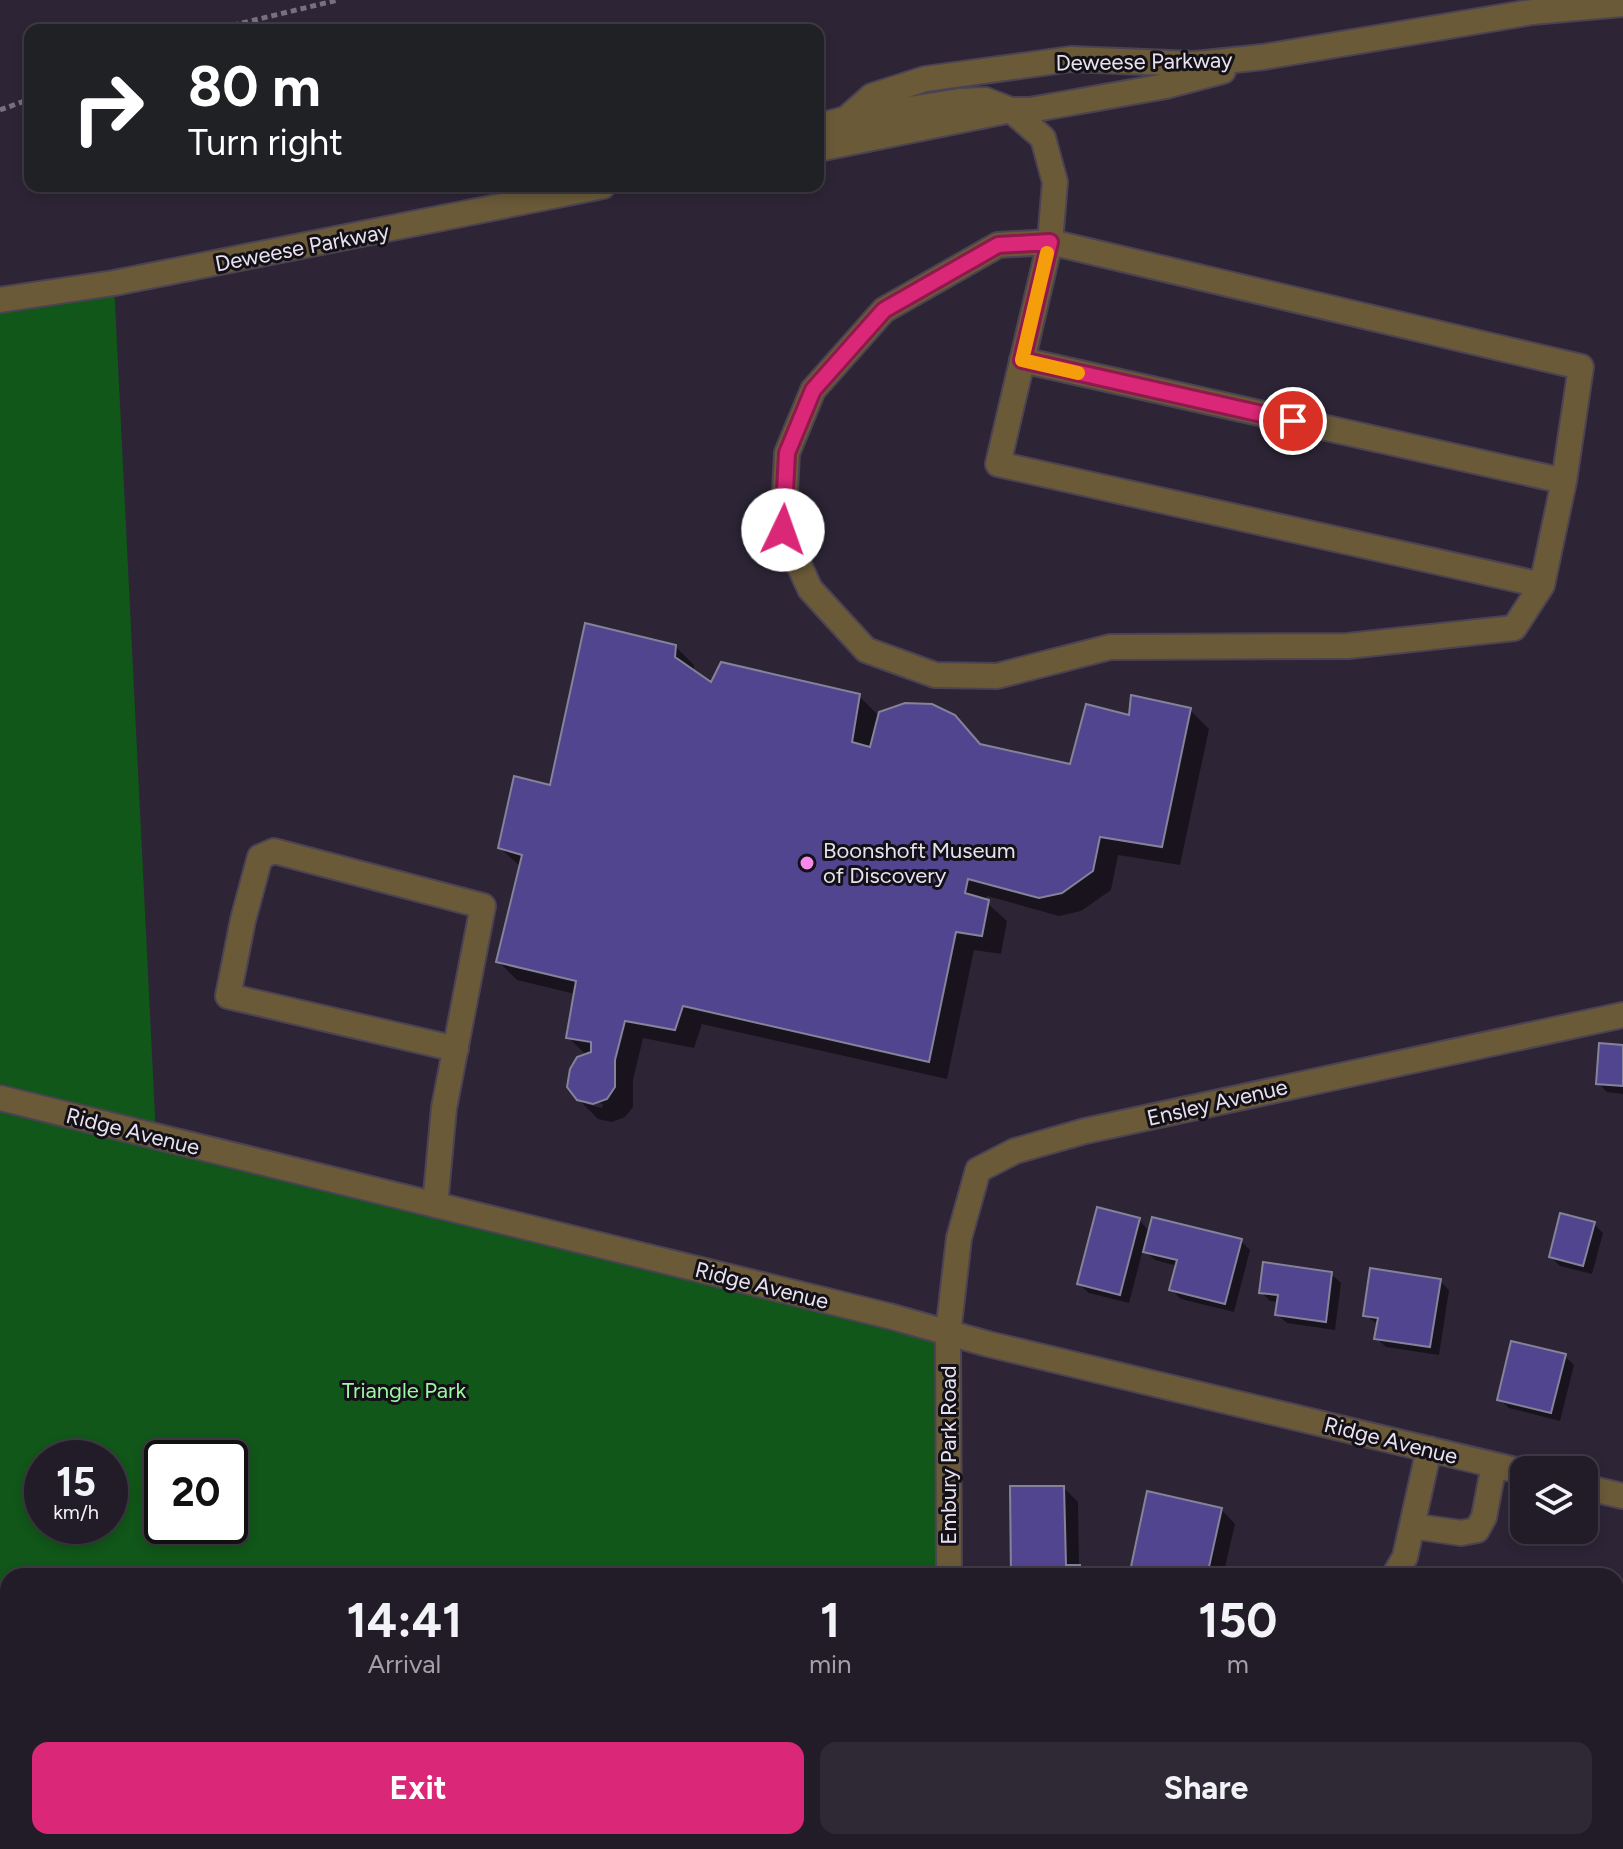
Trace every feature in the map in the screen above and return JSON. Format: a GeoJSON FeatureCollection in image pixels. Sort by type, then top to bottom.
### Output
{"type":"FeatureCollection","features":[{"type":"Feature","properties":{"kind":"street","name":"Deweese Parkway"},"geometry":{"type":"LineString","coordinates":[[846,119],[872,96],[925,79],[1071,59],[1195,64],[1263,57],[1516,15],[1623,4]]}},
{"type":"Feature","properties":{"kind":"street","name":"Deweese Parkway"},"geometry":{"type":"LineString","coordinates":[[824,148],[1011,110],[1030,110],[1166,86],[1209,76],[1263,57]]}},
{"type":"Feature","properties":{"kind":"street","name":"Deweese Parkway"},"geometry":{"type":"LineString","coordinates":[[824,124],[985,100],[1011,110]]}},
{"type":"Feature","properties":{"kind":"street"},"geometry":{"type":"LineString","coordinates":[[1011,110],[1043,138],[1055,182],[1050,242],[998,464],[1542,585]]}},
{"type":"Feature","properties":{"kind":"street","name":"Deweese Parkway"},"geometry":{"type":"LineString","coordinates":[[0,300],[114,283],[573,192]]}},
{"type":"Feature","properties":{"kind":"street"},"geometry":{"type":"LineString","coordinates":[[1050,242],[1581,367],[1564,481],[1542,585],[1514,628],[1348,646],[1110,647],[997,676],[935,675],[866,650],[810,589],[783,530],[787,453],[813,390],[884,310],[998,245],[1050,242]]}},
{"type":"Feature","properties":{"kind":"street"},"geometry":{"type":"LineString","coordinates":[[1022,360],[1564,481]]}},
{"type":"Feature","properties":{"kind":"street"},"geometry":{"type":"LineString","coordinates":[[435,1205],[444,1108],[456,1049],[483,906],[274,851],[260,857],[243,920],[228,996],[456,1049]]}},
{"type":"Feature","properties":{"kind":"street","name":"Ensley Avenue"},"geometry":{"type":"LineString","coordinates":[[948,1333],[959,1238],[978,1170],[1015,1151],[1085,1131],[1623,1015]]}},
{"type":"Feature","properties":{"kind":"street","name":"Ridge Avenue"},"geometry":{"type":"LineString","coordinates":[[0,1098],[1510,1469]]}},
{"type":"Feature","properties":{"kind":"street","name":"Embury Park Road"},"geometry":{"type":"LineString","coordinates":[[948,1333],[949,1568]]}},
{"type":"Feature","properties":{"kind":"street"},"geometry":{"type":"LineString","coordinates":[[1399,1568],[1405,1557],[1429,1449]]}},
{"type":"Feature","properties":{"kind":"street"},"geometry":{"type":"LineString","coordinates":[[1412,1526],[1461,1533],[1477,1530],[1484,1517],[1494,1465]]}},
{"type":"Feature","properties":{"kind":"street"},"geometry":{"type":"LineString","coordinates":[[1598,1490],[1623,1496]]}},
{"type":"Feature","properties":{"kind":"path"},"geometry":{"type":"LineString","coordinates":[[238,24],[338,0]]}},
{"type":"Feature","properties":{"kind":"path"},"geometry":{"type":"LineString","coordinates":[[0,110],[24,101]]}},
{"type":"Feature","properties":{"kind":"green space","name":"Triangle Park"},"geometry":{"type":"Polygon","coordinates":[[[114,283],[156,1136],[948,1333],[949,1568],[0,1568],[0,300],[114,283]]]}},
{"type":"Feature","properties":{"kind":"building","name":"Boonshoft Museum of Discovery"},"geometry":{"type":"Polygon","coordinates":[[[585,623],[676,645],[675,657],[711,682],[721,662],[860,694],[852,742],[870,747],[879,712],[905,703],[932,704],[955,715],[980,744],[1070,764],[1086,704],[1129,715],[1131,695],[1191,708],[1162,847],[1100,837],[1093,871],[1062,893],[1039,898],[968,879],[965,893],[989,900],[982,936],[956,932],[929,1062],[683,1006],[675,1030],[625,1021],[615,1060],[615,1087],[607,1099],[593,1104],[577,1100],[567,1087],[570,1069],[577,1057],[591,1052],[591,1042],[566,1038],[576,981],[496,962],[522,855],[498,848],[514,776],[550,785],[585,623]]]}},
{"type":"Feature","properties":{"kind":"building"},"geometry":{"type":"Polygon","coordinates":[[[1599,1043],[1623,1045],[1623,1086],[1596,1084],[1599,1043]]]}},
{"type":"Feature","properties":{"kind":"building"},"geometry":{"type":"Polygon","coordinates":[[[1097,1207],[1140,1218],[1120,1295],[1077,1284],[1097,1207]]]}},
{"type":"Feature","properties":{"kind":"building"},"geometry":{"type":"Polygon","coordinates":[[[1560,1213],[1595,1222],[1583,1266],[1549,1257],[1560,1213]]]}},
{"type":"Feature","properties":{"kind":"building"},"geometry":{"type":"Polygon","coordinates":[[[1152,1217],[1242,1239],[1225,1304],[1169,1290],[1177,1260],[1143,1252],[1152,1217]]]}},
{"type":"Feature","properties":{"kind":"building"},"geometry":{"type":"Polygon","coordinates":[[[1263,1262],[1332,1272],[1326,1322],[1275,1315],[1278,1295],[1259,1293],[1263,1262]]]}},
{"type":"Feature","properties":{"kind":"building"},"geometry":{"type":"Polygon","coordinates":[[[1370,1268],[1441,1279],[1430,1347],[1374,1339],[1378,1318],[1363,1316],[1370,1268]]]}},
{"type":"Feature","properties":{"kind":"building"},"geometry":{"type":"Polygon","coordinates":[[[1511,1341],[1566,1354],[1551,1413],[1497,1400],[1511,1341]]]}},
{"type":"Feature","properties":{"kind":"building"},"geometry":{"type":"Polygon","coordinates":[[[1010,1486],[1064,1486],[1066,1565],[1080,1565],[1080,1568],[1011,1568],[1010,1486]]]}},
{"type":"Feature","properties":{"kind":"building"},"geometry":{"type":"Polygon","coordinates":[[[1147,1491],[1222,1508],[1209,1568],[1131,1568],[1147,1491]]]}},
{"type":"Feature","properties":{"kind":"slow traffic"},"geometry":{"type":"LineString","coordinates":[[1047,253],[1022,360],[1078,373]]}},
{"type":"Feature","properties":{"kind":"place","name":"Boonshoft Museum of Discovery"},"geometry":{"type":"Point","coordinates":[807,863]}},
{"type":"Feature","properties":{"kind":"route"},"geometry":{"type":"LineString","coordinates":[[783,530],[787,453],[813,390],[884,310],[998,245],[1050,242],[1022,360],[1293,421]]}}]}
